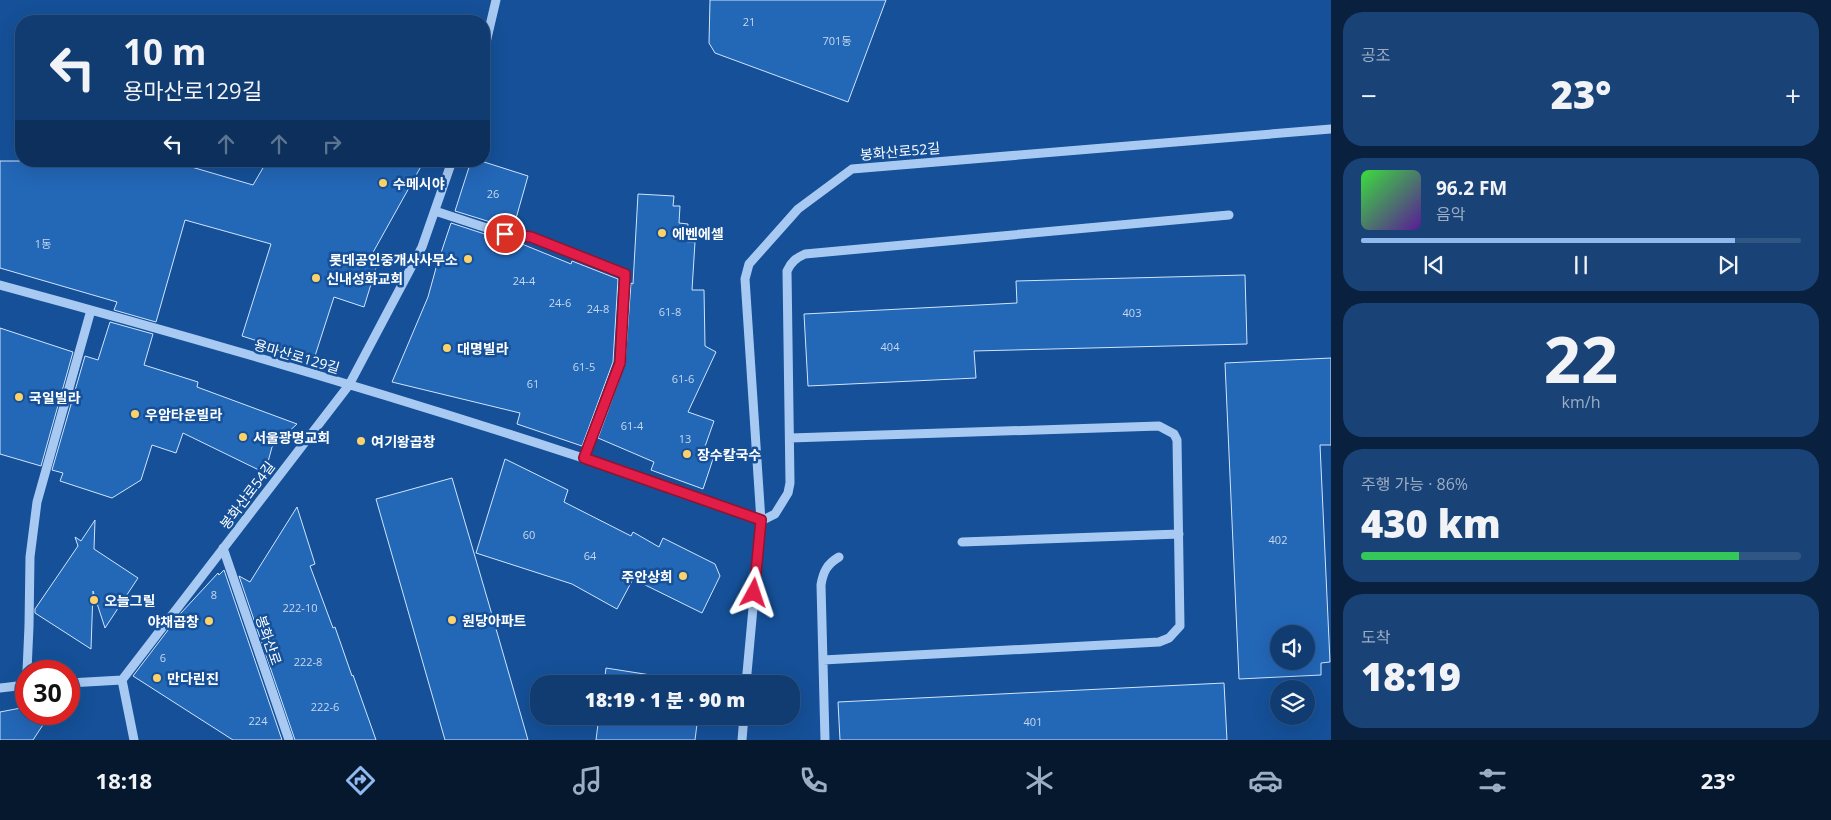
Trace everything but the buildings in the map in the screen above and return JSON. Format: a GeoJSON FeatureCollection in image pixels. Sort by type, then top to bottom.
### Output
{"type":"FeatureCollection","features":[{"type":"Feature","properties":{"kind":"street"},"geometry":{"type":"LineString","coordinates":[[490,26],[496,0]]}},
{"type":"Feature","properties":{"kind":"street","name":"봉화산로52길"},"geometry":{"type":"LineString","coordinates":[[747,675],[761,520],[745,279],[749,264],[798,209],[852,169],[1331,128]]}},
{"type":"Feature","properties":{"kind":"street","name":"봉화산로54길"},"geometry":{"type":"LineString","coordinates":[[122,680],[349,385],[422,247],[450,167]]}},
{"type":"Feature","properties":{"kind":"street"},"geometry":{"type":"LineString","coordinates":[[435,211],[505,234],[531,237],[625,274],[620,363],[584,458]]}},
{"type":"Feature","properties":{"kind":"street"},"geometry":{"type":"LineString","coordinates":[[761,520],[775,514],[788,493],[790,484],[786,271],[791,262],[798,257],[805,254],[1229,216]]}},
{"type":"Feature","properties":{"kind":"street","name":"용마산로129길"},"geometry":{"type":"LineString","coordinates":[[0,285],[349,385],[584,458],[761,520]]}},
{"type":"Feature","properties":{"kind":"street"},"geometry":{"type":"LineString","coordinates":[[27,660],[30,557],[37,502],[91,310]]}},
{"type":"Feature","properties":{"kind":"street"},"geometry":{"type":"LineString","coordinates":[[790,438],[1159,426],[1174,434],[1177,440],[1180,626],[1169,638],[1159,642],[822,660]]}},
{"type":"Feature","properties":{"kind":"street"},"geometry":{"type":"LineString","coordinates":[[962,542],[1179,534]]}},
{"type":"Feature","properties":{"kind":"street","name":"봉화산로"},"geometry":{"type":"LineString","coordinates":[[224,548],[289,740]]}},
{"type":"Feature","properties":{"kind":"street"},"geometry":{"type":"LineString","coordinates":[[825,740],[821,586],[823,573],[831,562],[839,557]]}},
{"type":"Feature","properties":{"kind":"street"},"geometry":{"type":"LineString","coordinates":[[80,682],[122,680],[134,740]]}},
{"type":"Feature","properties":{"kind":"street"},"geometry":{"type":"LineString","coordinates":[[0,688],[15,686]]}},
{"type":"Feature","properties":{"kind":"street"},"geometry":{"type":"LineString","coordinates":[[742,740],[743,725]]}},
{"type":"Feature","properties":{"kind":"place","name":"수메시야"},"geometry":{"type":"Point","coordinates":[383,183]}},
{"type":"Feature","properties":{"kind":"place","name":"에벤에셀"},"geometry":{"type":"Point","coordinates":[662,233]}},
{"type":"Feature","properties":{"kind":"place","name":"롯데공인중개사사무소"},"geometry":{"type":"Point","coordinates":[468,259]}},
{"type":"Feature","properties":{"kind":"place","name":"신내성화교회"},"geometry":{"type":"Point","coordinates":[316,278]}},
{"type":"Feature","properties":{"kind":"place","name":"대명빌라"},"geometry":{"type":"Point","coordinates":[447,348]}},
{"type":"Feature","properties":{"kind":"place","name":"국일빌라"},"geometry":{"type":"Point","coordinates":[19,397]}},
{"type":"Feature","properties":{"kind":"place","name":"우암타운빌라"},"geometry":{"type":"Point","coordinates":[135,414]}},
{"type":"Feature","properties":{"kind":"place","name":"서울광명교회"},"geometry":{"type":"Point","coordinates":[243,437]}},
{"type":"Feature","properties":{"kind":"place","name":"여기왕곱창"},"geometry":{"type":"Point","coordinates":[361,441]}},
{"type":"Feature","properties":{"kind":"place","name":"장수칼국수"},"geometry":{"type":"Point","coordinates":[687,454]}},
{"type":"Feature","properties":{"kind":"place","name":"주안상회"},"geometry":{"type":"Point","coordinates":[683,576]}},
{"type":"Feature","properties":{"kind":"place","name":"오늘그릴"},"geometry":{"type":"Point","coordinates":[94,600]}},
{"type":"Feature","properties":{"kind":"place","name":"원당아파트"},"geometry":{"type":"Point","coordinates":[452,620]}},
{"type":"Feature","properties":{"kind":"place","name":"야채곱창"},"geometry":{"type":"Point","coordinates":[209,621]}},
{"type":"Feature","properties":{"kind":"place","name":"만다린진"},"geometry":{"type":"Point","coordinates":[157,678]}},
{"type":"Feature","properties":{"kind":"route"},"geometry":{"type":"LineString","coordinates":[[505,234],[531,237],[625,274],[620,363],[584,458],[761,520],[754,593]]}}]}
